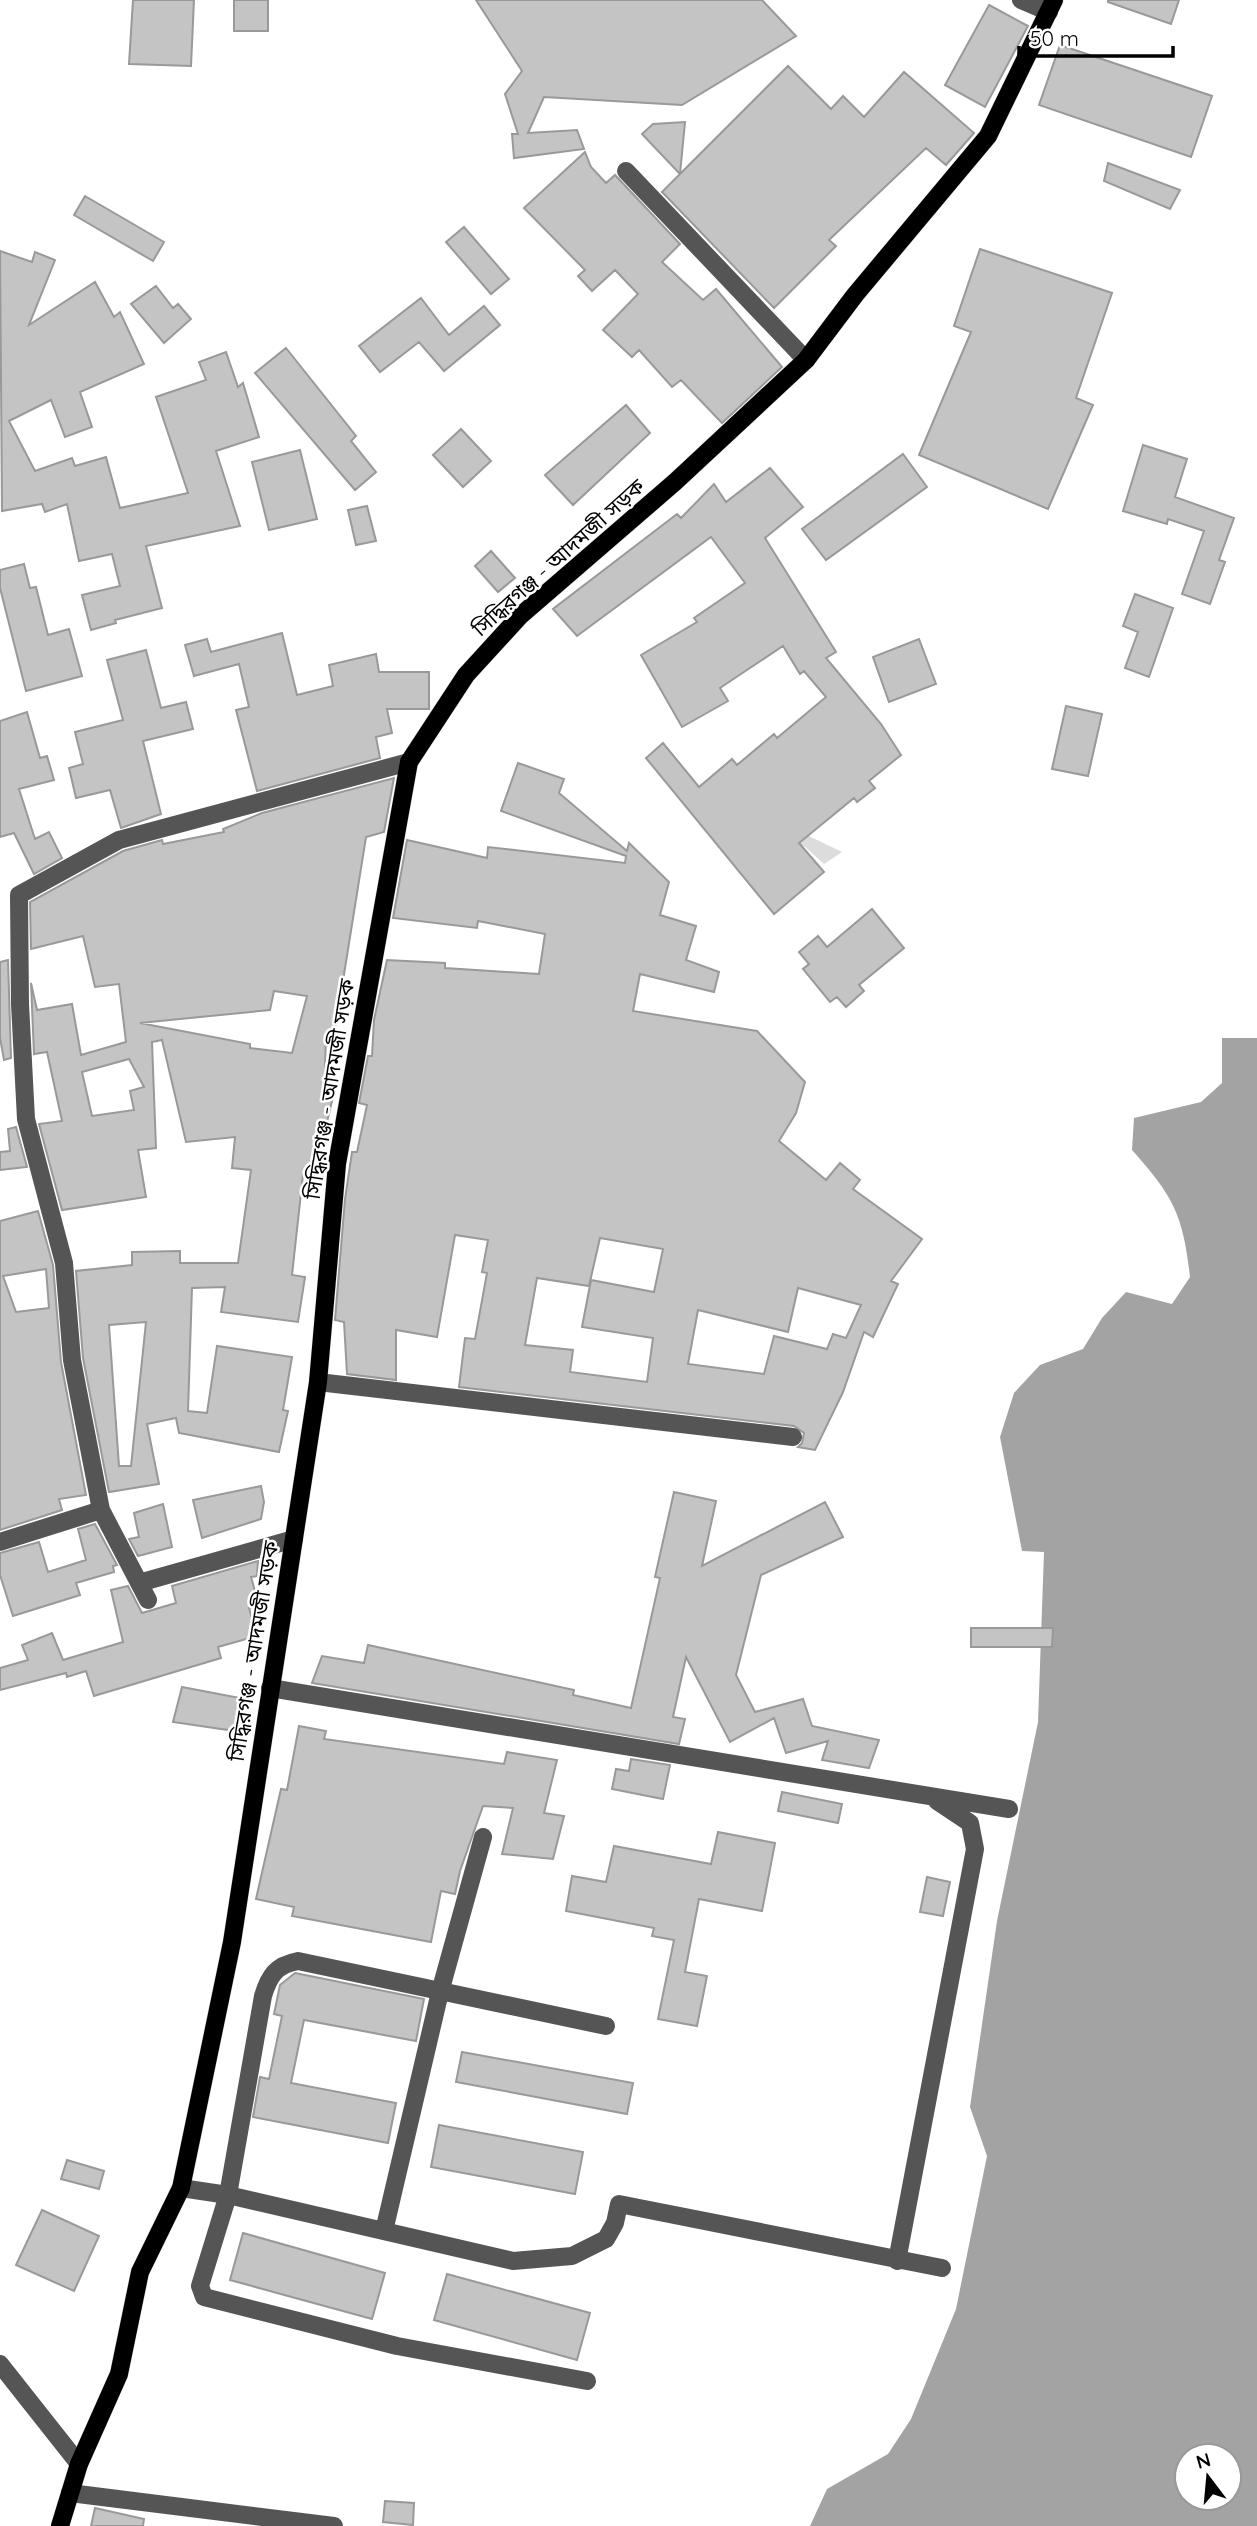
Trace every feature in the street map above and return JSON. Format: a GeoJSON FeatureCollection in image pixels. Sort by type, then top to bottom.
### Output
{"type":"FeatureCollection","features":[{"type":"Feature","properties":{"kind":"main road","name":"সিদ্ধিরগঞ্জ - আদমজী সড়ক"},"geometry":{"type":"LineString","coordinates":[[61,2526],[79,2463],[118,2374],[140,2272],[181,2189],[232,1942],[318,1382],[337,1164],[410,762],[466,675],[520,616],[675,482],[806,360],[855,295],[988,135],[1052,6]]}},
{"type":"Feature","properties":{"kind":"street"},"geometry":{"type":"LineString","coordinates":[[1021,0],[1052,6]]}},
{"type":"Feature","properties":{"kind":"street"},"geometry":{"type":"LineString","coordinates":[[626,171],[806,360]]}},
{"type":"Feature","properties":{"kind":"street"},"geometry":{"type":"LineString","coordinates":[[148,1600],[101,1510],[72,1360],[64,1263],[26,1119],[20,1004],[19,895],[119,840],[410,762]]}},
{"type":"Feature","properties":{"kind":"street"},"geometry":{"type":"LineString","coordinates":[[318,1382],[793,1437]]}},
{"type":"Feature","properties":{"kind":"street"},"geometry":{"type":"LineString","coordinates":[[0,1542],[101,1510]]}},
{"type":"Feature","properties":{"kind":"street"},"geometry":{"type":"LineString","coordinates":[[139,1583],[294,1539]]}},
{"type":"Feature","properties":{"kind":"street"},"geometry":{"type":"LineString","coordinates":[[270,1688],[934,1799],[1009,1809]]}},
{"type":"Feature","properties":{"kind":"street"},"geometry":{"type":"LineString","coordinates":[[897,2261],[975,1849],[970,1823],[934,1799]]}},
{"type":"Feature","properties":{"kind":"street"},"geometry":{"type":"LineString","coordinates":[[384,2231],[440,1992],[483,1837]]}},
{"type":"Feature","properties":{"kind":"street"},"geometry":{"type":"LineString","coordinates":[[587,2381],[397,2346],[204,2297],[200,2286],[201,2274],[228,2195],[263,1996],[269,1977],[283,1964],[298,1961],[606,2026]]}},
{"type":"Feature","properties":{"kind":"street"},"geometry":{"type":"LineString","coordinates":[[181,2189],[228,2195],[513,2261],[572,2256],[606,2239],[615,2223],[619,2204],[942,2268]]}},
{"type":"Feature","properties":{"kind":"street"},"geometry":{"type":"LineString","coordinates":[[0,2364],[79,2463]]}},
{"type":"Feature","properties":{"kind":"street"},"geometry":{"type":"LineString","coordinates":[[70,2493],[334,2526]]}},
{"type":"Feature","properties":{"kind":"shaded area"},"geometry":{"type":"Polygon","coordinates":[[[807,835],[842,852],[824,864],[804,846],[767,878],[766,867],[807,835]]]}},
{"type":"Feature","properties":{"kind":"shaded area"},"geometry":{"type":"Polygon","coordinates":[[[1222,1038],[1257,1038],[1257,2526],[810,2526],[827,2489],[888,2454],[911,2419],[956,2309],[987,2156],[970,2107],[997,1921],[1038,1722],[1044,1552],[1022,1551],[1000,1437],[1014,1393],[1040,1365],[1083,1349],[1102,1318],[1126,1292],[1172,1304],[1190,1277],[1184,1238],[1174,1208],[1158,1181],[1132,1150],[1134,1118],[1201,1102],[1222,1083],[1222,1038]]]}},
{"type":"Feature","properties":{"kind":"building"},"geometry":{"type":"Polygon","coordinates":[[[133,0],[194,0],[191,66],[129,64],[133,0]]]}},
{"type":"Feature","properties":{"kind":"building"},"geometry":{"type":"Polygon","coordinates":[[[234,0],[268,0],[268,31],[234,31],[234,0]]]}},
{"type":"Feature","properties":{"kind":"building"},"geometry":{"type":"Polygon","coordinates":[[[476,0],[762,0],[796,36],[682,105],[544,97],[528,133],[577,130],[584,149],[514,158],[512,134],[518,134],[505,94],[522,71],[476,0]]]}},
{"type":"Feature","properties":{"kind":"building"},"geometry":{"type":"Polygon","coordinates":[[[1108,0],[1179,0],[1171,24],[1108,0]]]}},
{"type":"Feature","properties":{"kind":"building"},"geometry":{"type":"Polygon","coordinates":[[[989,5],[1028,26],[985,107],[945,85],[989,5]]]}},
{"type":"Feature","properties":{"kind":"building"},"geometry":{"type":"Polygon","coordinates":[[[1060,45],[1212,96],[1191,157],[1039,105],[1060,45]]]}},
{"type":"Feature","properties":{"kind":"building"},"geometry":{"type":"Polygon","coordinates":[[[788,66],[831,109],[843,96],[864,117],[904,72],[974,133],[946,165],[926,148],[829,240],[836,246],[774,308],[662,192],[788,66]]]}},
{"type":"Feature","properties":{"kind":"building"},"geometry":{"type":"Polygon","coordinates":[[[685,122],[680,174],[642,134],[653,124],[685,122]]]}},
{"type":"Feature","properties":{"kind":"building"},"geometry":{"type":"Polygon","coordinates":[[[585,152],[591,167],[606,183],[615,175],[680,244],[662,262],[703,300],[716,289],[782,367],[722,423],[681,380],[672,387],[639,350],[632,357],[603,330],[638,294],[615,270],[592,291],[578,276],[585,270],[524,208],[585,152]]]}},
{"type":"Feature","properties":{"kind":"building"},"geometry":{"type":"Polygon","coordinates":[[[1108,163],[1180,190],[1170,209],[1104,181],[1108,163]]]}},
{"type":"Feature","properties":{"kind":"building"},"geometry":{"type":"Polygon","coordinates":[[[85,196],[164,242],[153,261],[74,215],[85,196]]]}},
{"type":"Feature","properties":{"kind":"building"},"geometry":{"type":"Polygon","coordinates":[[[464,227],[509,279],[491,294],[446,242],[464,227]]]}},
{"type":"Feature","properties":{"kind":"building"},"geometry":{"type":"Polygon","coordinates":[[[980,249],[1112,293],[1076,398],[1093,405],[1048,509],[919,455],[971,332],[954,326],[980,249]]]}},
{"type":"Feature","properties":{"kind":"building"},"geometry":{"type":"Polygon","coordinates":[[[0,251],[32,262],[35,252],[55,260],[29,325],[95,282],[114,317],[120,312],[144,364],[80,392],[92,427],[65,437],[51,400],[9,421],[35,471],[72,458],[75,466],[106,457],[120,508],[188,493],[156,397],[206,380],[199,362],[226,352],[238,387],[243,383],[259,437],[216,451],[240,526],[146,546],[162,608],[115,620],[116,623],[91,630],[82,595],[120,586],[112,554],[79,561],[67,504],[45,512],[42,504],[2,511],[0,251]]]}},
{"type":"Feature","properties":{"kind":"building"},"geometry":{"type":"Polygon","coordinates":[[[156,286],[173,308],[178,304],[191,319],[164,343],[131,304],[156,286]]]}},
{"type":"Feature","properties":{"kind":"building"},"geometry":{"type":"Polygon","coordinates":[[[421,298],[449,335],[484,306],[500,325],[444,371],[419,342],[380,372],[359,346],[421,298]]]}},
{"type":"Feature","properties":{"kind":"building"},"geometry":{"type":"Polygon","coordinates":[[[286,348],[356,436],[351,441],[376,472],[355,490],[255,373],[286,348]]]}},
{"type":"Feature","properties":{"kind":"building"},"geometry":{"type":"Polygon","coordinates":[[[626,405],[650,433],[573,505],[545,475],[626,405]]]}},
{"type":"Feature","properties":{"kind":"building"},"geometry":{"type":"Polygon","coordinates":[[[461,429],[491,461],[463,487],[433,455],[461,429]]]}},
{"type":"Feature","properties":{"kind":"building"},"geometry":{"type":"Polygon","coordinates":[[[1143,445],[1187,459],[1175,497],[1234,518],[1219,560],[1225,562],[1210,604],[1182,594],[1204,531],[1168,519],[1167,524],[1123,511],[1143,445]]]}},
{"type":"Feature","properties":{"kind":"building"},"geometry":{"type":"Polygon","coordinates":[[[300,450],[317,519],[269,530],[252,462],[300,450]]]}},
{"type":"Feature","properties":{"kind":"building"},"geometry":{"type":"Polygon","coordinates":[[[903,454],[927,487],[826,560],[802,529],[903,454]]]}},
{"type":"Feature","properties":{"kind":"building"},"geometry":{"type":"Polygon","coordinates":[[[770,468],[803,507],[765,538],[836,652],[826,658],[881,724],[901,755],[869,781],[875,788],[857,802],[854,798],[799,843],[824,872],[774,914],[646,758],[663,743],[699,787],[732,759],[737,765],[774,734],[777,738],[826,697],[804,671],[800,674],[783,646],[720,688],[728,701],[682,727],[641,655],[697,622],[694,618],[745,583],[711,537],[577,636],[553,609],[677,514],[681,518],[714,484],[726,502],[770,468]]]}},
{"type":"Feature","properties":{"kind":"building"},"geometry":{"type":"Polygon","coordinates":[[[367,506],[376,541],[356,545],[348,510],[367,506]]]}},
{"type":"Feature","properties":{"kind":"building"},"geometry":{"type":"Polygon","coordinates":[[[491,551],[515,578],[498,592],[475,566],[491,551]]]}},
{"type":"Feature","properties":{"kind":"building"},"geometry":{"type":"Polygon","coordinates":[[[24,564],[30,588],[36,587],[48,635],[69,629],[82,676],[26,691],[0,588],[0,570],[24,564]]]}},
{"type":"Feature","properties":{"kind":"building"},"geometry":{"type":"Polygon","coordinates":[[[1135,594],[1173,608],[1149,677],[1125,668],[1138,632],[1123,626],[1135,594]]]}},
{"type":"Feature","properties":{"kind":"building"},"geometry":{"type":"Polygon","coordinates":[[[282,633],[297,695],[333,686],[329,665],[376,654],[379,672],[429,672],[429,709],[387,709],[392,733],[376,737],[380,758],[257,791],[236,710],[249,707],[239,664],[194,676],[185,645],[207,639],[211,652],[282,633]]]}},
{"type":"Feature","properties":{"kind":"building"},"geometry":{"type":"Polygon","coordinates":[[[919,639],[936,684],[889,702],[873,657],[919,639]]]}},
{"type":"Feature","properties":{"kind":"building"},"geometry":{"type":"Polygon","coordinates":[[[146,650],[161,708],[186,702],[193,729],[143,741],[161,814],[121,828],[110,790],[76,798],[69,768],[83,764],[75,732],[123,720],[107,660],[146,650]]]}},
{"type":"Feature","properties":{"kind":"building"},"geometry":{"type":"Polygon","coordinates":[[[1066,706],[1102,714],[1088,776],[1052,769],[1066,706]]]}},
{"type":"Feature","properties":{"kind":"building"},"geometry":{"type":"Polygon","coordinates":[[[27,712],[40,758],[47,756],[54,780],[19,789],[35,839],[49,832],[62,858],[34,874],[14,833],[0,837],[0,721],[27,712]]]}},
{"type":"Feature","properties":{"kind":"building"},"geometry":{"type":"Polygon","coordinates":[[[518,763],[564,779],[559,793],[627,851],[629,843],[669,882],[660,915],[696,926],[686,960],[719,972],[714,992],[640,974],[633,1011],[757,1031],[805,1082],[796,1113],[779,1141],[826,1180],[840,1163],[860,1180],[853,1189],[922,1239],[891,1281],[898,1284],[873,1337],[864,1332],[843,1392],[815,1450],[798,1447],[802,1443],[804,1433],[794,1426],[459,1387],[465,1338],[475,1339],[487,1273],[482,1272],[488,1240],[455,1235],[437,1337],[396,1330],[396,1380],[347,1374],[344,1322],[335,1320],[345,1199],[352,1152],[357,1152],[367,1105],[359,1103],[368,1056],[372,1056],[374,1020],[387,960],[445,963],[445,968],[539,974],[545,934],[478,921],[477,928],[393,918],[407,840],[487,858],[488,847],[625,863],[626,856],[501,811],[518,763]],[[600,1238],[589,1286],[537,1278],[525,1345],[573,1350],[570,1372],[647,1382],[653,1338],[582,1327],[591,1280],[654,1292],[663,1249],[600,1238]],[[798,1288],[788,1332],[698,1310],[688,1364],[764,1374],[774,1336],[827,1349],[833,1334],[846,1338],[861,1305],[798,1288]]]}},
{"type":"Feature","properties":{"kind":"building"},"geometry":{"type":"Polygon","coordinates":[[[394,778],[384,832],[366,837],[334,1037],[326,1036],[324,1099],[332,1101],[314,1177],[303,1175],[292,1275],[305,1277],[298,1322],[221,1312],[225,1287],[192,1288],[188,1411],[207,1413],[217,1346],[292,1357],[283,1410],[288,1411],[279,1452],[179,1433],[176,1418],[147,1424],[159,1484],[109,1492],[83,1358],[76,1271],[132,1265],[132,1252],[180,1251],[180,1263],[238,1263],[251,1170],[232,1168],[235,1137],[186,1142],[162,1040],[152,1042],[156,1148],[138,1150],[146,1197],[62,1210],[39,1124],[62,1121],[47,1052],[34,1054],[31,983],[37,1010],[72,1004],[81,1055],[126,1042],[119,984],[95,987],[83,936],[31,949],[30,902],[123,851],[162,840],[163,844],[224,832],[223,829],[262,813],[394,778]],[[274,991],[270,1010],[140,1023],[250,1044],[250,1048],[292,1053],[307,996],[274,991]],[[129,1059],[82,1072],[92,1116],[134,1110],[130,1091],[144,1087],[129,1059]],[[146,1322],[109,1325],[119,1466],[131,1466],[146,1322]]]}},
{"type":"Feature","properties":{"kind":"building"},"geometry":{"type":"Polygon","coordinates":[[[872,909],[904,948],[859,985],[864,991],[846,1007],[837,997],[830,1002],[803,969],[809,964],[799,952],[818,936],[827,947],[872,909]]]}},
{"type":"Feature","properties":{"kind":"building"},"geometry":{"type":"Polygon","coordinates":[[[8,960],[11,1058],[4,1060],[0,1038],[0,962],[8,960]]]}},
{"type":"Feature","properties":{"kind":"building"},"geometry":{"type":"Polygon","coordinates":[[[16,1127],[27,1167],[0,1170],[0,1152],[10,1151],[8,1129],[16,1127]]]}},
{"type":"Feature","properties":{"kind":"building"},"geometry":{"type":"Polygon","coordinates":[[[38,1211],[53,1265],[61,1362],[86,1495],[59,1499],[62,1510],[0,1530],[0,1221],[38,1211]],[[46,1269],[3,1276],[16,1312],[49,1308],[46,1269]]]}},
{"type":"Feature","properties":{"kind":"building"},"geometry":{"type":"Polygon","coordinates":[[[261,1486],[264,1502],[261,1519],[202,1538],[193,1500],[261,1486]]]}},
{"type":"Feature","properties":{"kind":"building"},"geometry":{"type":"Polygon","coordinates":[[[674,1492],[716,1501],[702,1566],[825,1502],[843,1537],[761,1575],[736,1675],[755,1712],[803,1699],[812,1726],[879,1740],[869,1768],[822,1760],[828,1741],[786,1753],[774,1718],[730,1742],[686,1657],[673,1717],[685,1719],[679,1744],[312,1683],[322,1656],[364,1663],[368,1645],[574,1690],[573,1695],[631,1708],[660,1578],[655,1577],[674,1492]]]}},
{"type":"Feature","properties":{"kind":"building"},"geometry":{"type":"Polygon","coordinates":[[[163,1504],[172,1547],[138,1556],[129,1539],[139,1537],[134,1513],[163,1504]]]}},
{"type":"Feature","properties":{"kind":"building"},"geometry":{"type":"Polygon","coordinates":[[[95,1524],[117,1565],[113,1566],[114,1572],[76,1583],[80,1595],[13,1616],[0,1575],[0,1553],[39,1542],[48,1572],[86,1560],[78,1529],[95,1524]]]}},
{"type":"Feature","properties":{"kind":"building"},"geometry":{"type":"Polygon","coordinates":[[[258,1561],[257,1576],[251,1577],[259,1605],[249,1608],[257,1636],[218,1647],[221,1658],[94,1696],[86,1671],[67,1677],[66,1673],[0,1690],[0,1668],[28,1660],[22,1645],[52,1633],[63,1660],[123,1642],[111,1590],[128,1586],[142,1613],[176,1603],[172,1586],[258,1561]]]}},
{"type":"Feature","properties":{"kind":"building"},"geometry":{"type":"Polygon","coordinates":[[[971,1628],[1053,1628],[1052,1647],[971,1647],[971,1628]]]}},
{"type":"Feature","properties":{"kind":"building"},"geometry":{"type":"Polygon","coordinates":[[[182,1687],[240,1698],[235,1731],[173,1722],[182,1687]]]}},
{"type":"Feature","properties":{"kind":"building"},"geometry":{"type":"Polygon","coordinates":[[[299,1726],[326,1731],[324,1739],[504,1764],[507,1752],[557,1760],[544,1813],[564,1816],[553,1859],[502,1854],[513,1808],[483,1806],[460,1871],[455,1894],[441,1891],[431,1942],[292,1916],[294,1907],[256,1899],[281,1789],[287,1790],[299,1726]]]}},
{"type":"Feature","properties":{"kind":"building"},"geometry":{"type":"Polygon","coordinates":[[[631,1759],[670,1765],[663,1799],[612,1789],[616,1769],[629,1771],[631,1759]]]}},
{"type":"Feature","properties":{"kind":"building"},"geometry":{"type":"Polygon","coordinates":[[[782,1792],[842,1804],[838,1823],[778,1811],[782,1792]]]}},
{"type":"Feature","properties":{"kind":"building"},"geometry":{"type":"Polygon","coordinates":[[[718,1832],[775,1843],[762,1911],[699,1899],[685,1972],[707,1976],[697,2026],[658,2019],[674,1940],[652,1936],[654,1928],[566,1911],[572,1876],[606,1882],[614,1846],[711,1864],[718,1832]]]}},
{"type":"Feature","properties":{"kind":"building"},"geometry":{"type":"Polygon","coordinates":[[[927,1877],[950,1882],[943,1916],[920,1912],[927,1877]]]}},
{"type":"Feature","properties":{"kind":"building"},"geometry":{"type":"Polygon","coordinates":[[[295,1973],[424,1999],[416,2041],[304,2020],[291,2083],[396,2103],[388,2143],[253,2117],[260,2077],[269,2079],[282,2016],[274,2014],[280,1985],[295,1973]]]}},
{"type":"Feature","properties":{"kind":"building"},"geometry":{"type":"Polygon","coordinates":[[[462,2052],[633,2083],[627,2114],[456,2082],[462,2052]]]}},
{"type":"Feature","properties":{"kind":"building"},"geometry":{"type":"Polygon","coordinates":[[[439,2125],[583,2152],[575,2194],[431,2167],[439,2125]]]}},
{"type":"Feature","properties":{"kind":"building"},"geometry":{"type":"Polygon","coordinates":[[[67,2160],[104,2171],[99,2189],[61,2179],[67,2160]]]}},
{"type":"Feature","properties":{"kind":"building"},"geometry":{"type":"Polygon","coordinates":[[[42,2210],[99,2236],[74,2291],[16,2265],[42,2210]]]}},
{"type":"Feature","properties":{"kind":"building"},"geometry":{"type":"Polygon","coordinates":[[[243,2233],[385,2273],[372,2319],[230,2280],[243,2233]]]}},
{"type":"Feature","properties":{"kind":"building"},"geometry":{"type":"Polygon","coordinates":[[[447,2274],[590,2313],[577,2360],[434,2320],[447,2274]]]}},
{"type":"Feature","properties":{"kind":"building"},"geometry":{"type":"Polygon","coordinates":[[[385,2501],[414,2503],[413,2525],[383,2522],[385,2501]]]}},
{"type":"Feature","properties":{"kind":"building"},"geometry":{"type":"Polygon","coordinates":[[[95,2508],[144,2519],[143,2526],[91,2526],[95,2508]]]}}]}
